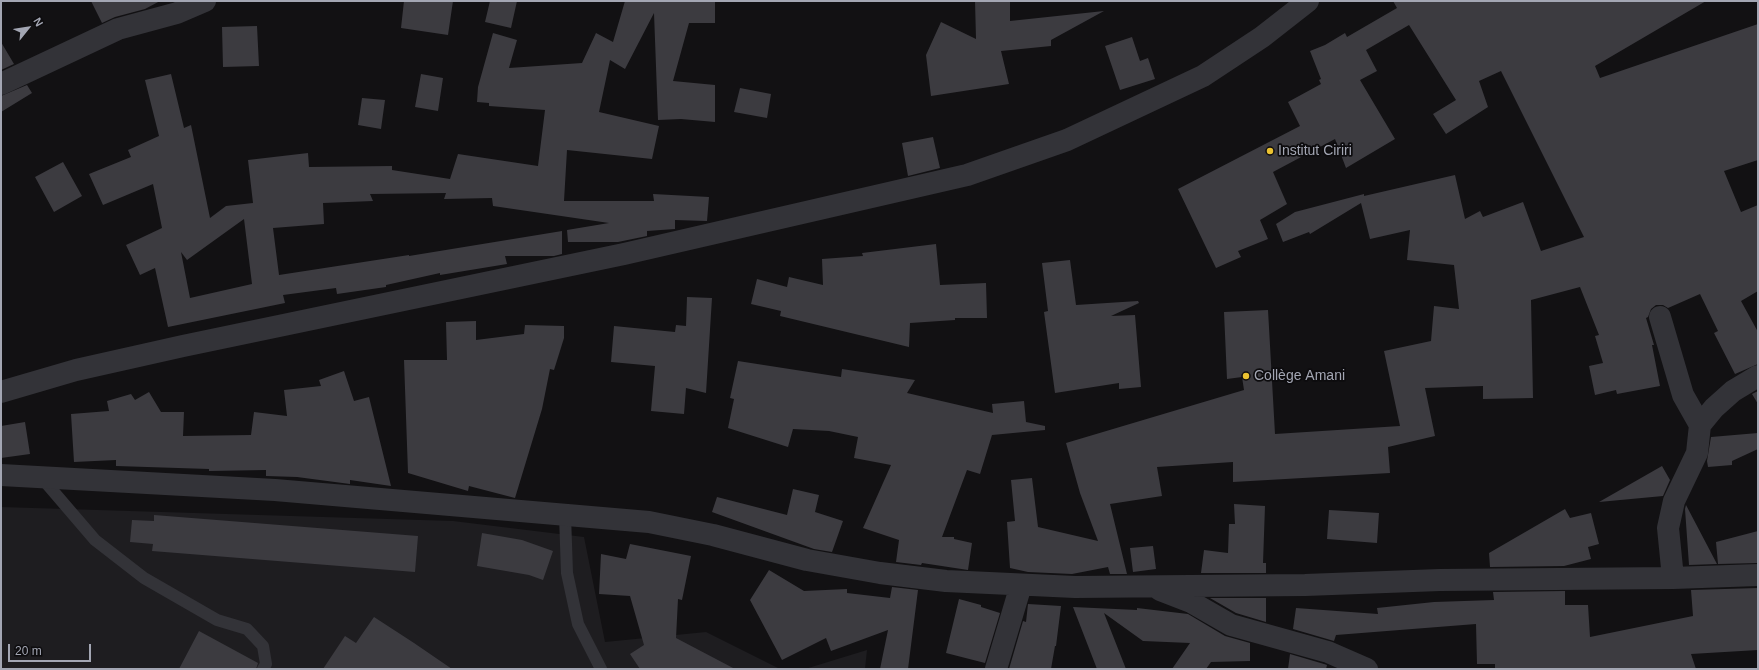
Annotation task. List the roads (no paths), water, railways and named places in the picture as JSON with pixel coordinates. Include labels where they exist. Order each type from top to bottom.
[{"type":"street","points":[[1,84],[118,29],[177,13],[205,1]]},
{"type":"street","points":[[1,392],[76,370],[624,254],[967,175],[1067,140],[1203,76],[1262,37],[1308,1]]},
{"type":"street","points":[[1660,318],[1683,395],[1700,424]]},
{"type":"street","points":[[1673,578],[1668,528],[1674,501],[1697,453],[1700,424],[1714,408],[1733,391],[1758,376]]},
{"type":"street","points":[[1,475],[275,490],[649,522],[713,535],[807,560],[880,573],[946,581],[1075,587],[1304,585],[1440,580],[1673,578],[1758,575]]},
{"type":"street","points":[[996,669],[1021,585]]},
{"type":"street","points":[[1150,586],[1191,602],[1231,625],[1328,652],[1367,669]]},
{"type":"lane","points":[[41,477],[95,540],[144,578],[217,620],[247,629],[263,646],[266,664],[264,669]]},
{"type":"lane","points":[[565,515],[567,573],[578,624],[601,669]]},
{"type":"place","name":"Institut Ciriri","points":[[1270,151]]},
{"type":"place","name":"Collège Amani","points":[[1246,376]]}]
